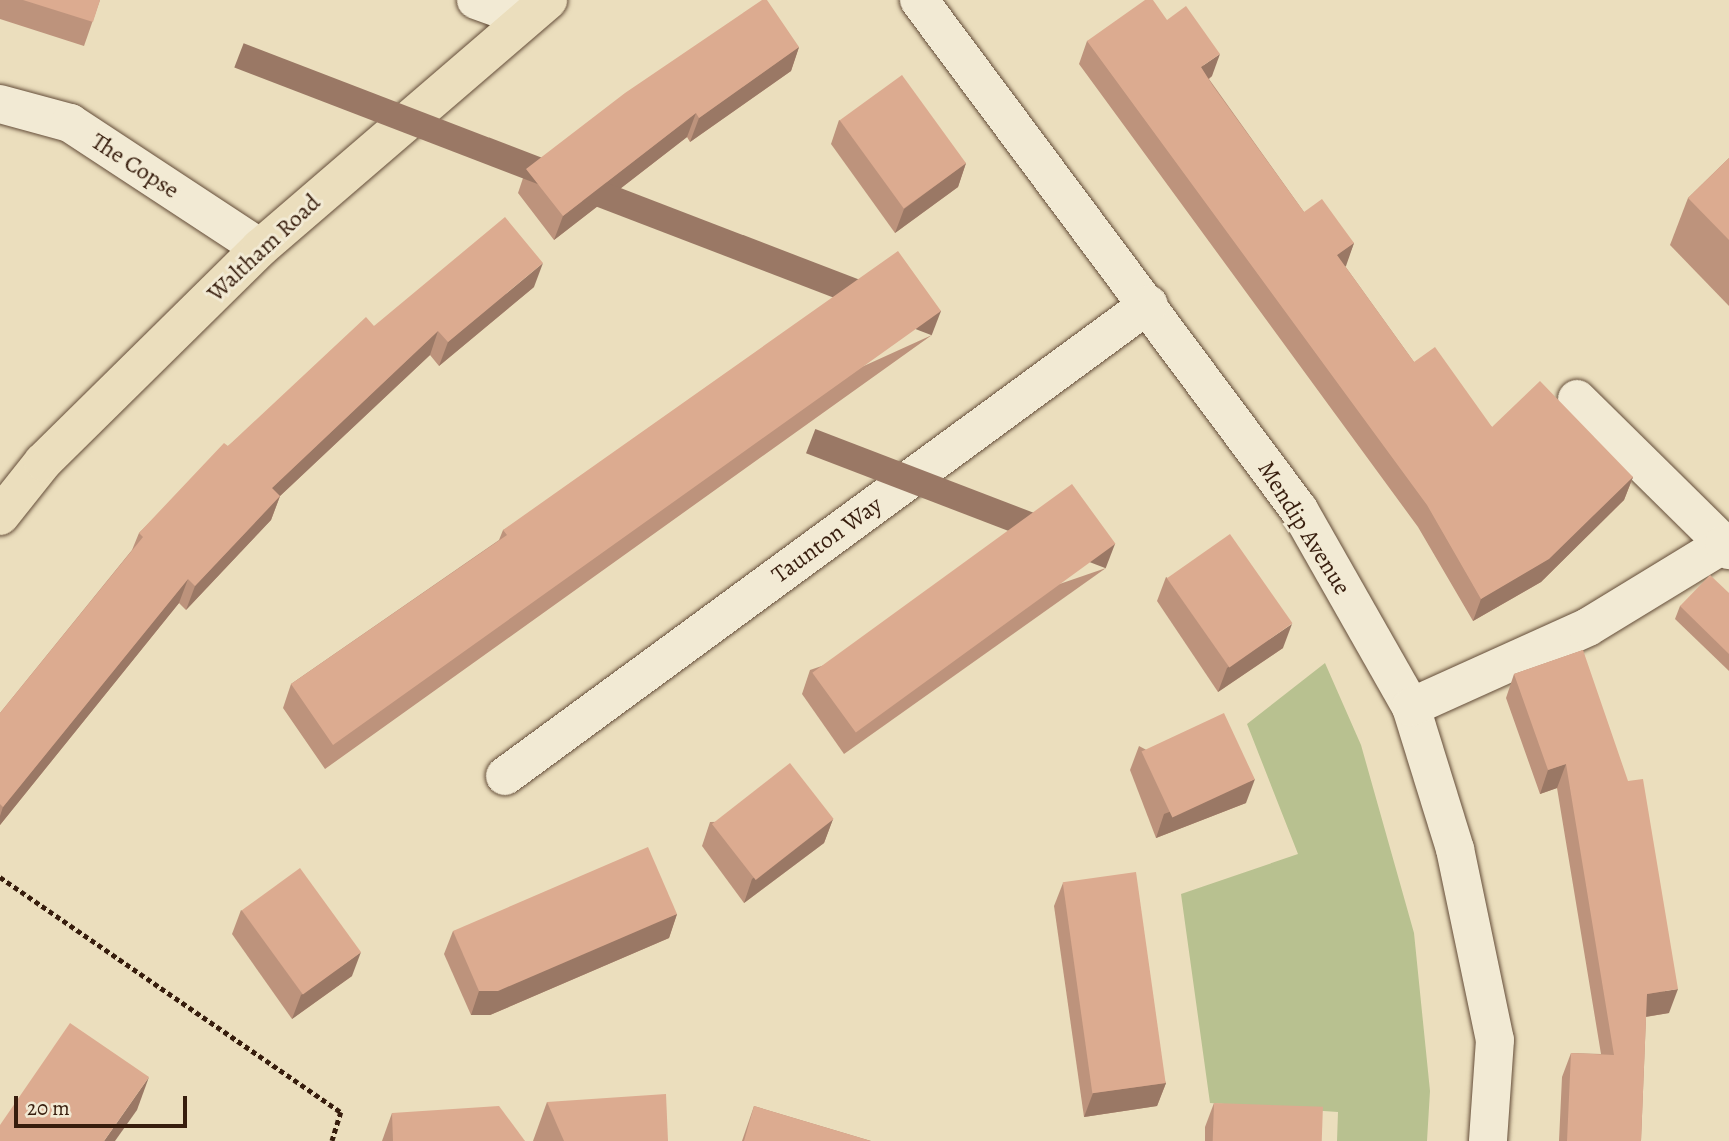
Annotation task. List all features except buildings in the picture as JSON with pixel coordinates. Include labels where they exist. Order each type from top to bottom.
[{"type":"main road","name":"Waltham Road","points":[[0,516],[43,462],[260,248],[536,8]]},
{"type":"street","points":[[476,0],[536,8]]},
{"type":"street","name":"Mendip Avenue","points":[[919,0],[1149,304],[1299,510],[1411,707],[1455,849],[1495,1040],[1488,1141]]},
{"type":"street","name":"The Copse","points":[[0,104],[70,123],[260,248]]},
{"type":"street","name":"Taunton Way","points":[[505,776],[1149,304]]},
{"type":"street","points":[[1411,707],[1587,627],[1726,547],[1577,399]]},
{"type":"path","points":[[0,877],[341,1112],[332,1141]]},
{"type":"green space","points":[[1325,663],[1361,745],[1414,933],[1430,1091],[1427,1141],[1337,1141],[1338,1112],[1210,1103],[1181,894],[1298,854],[1247,724]]}]
